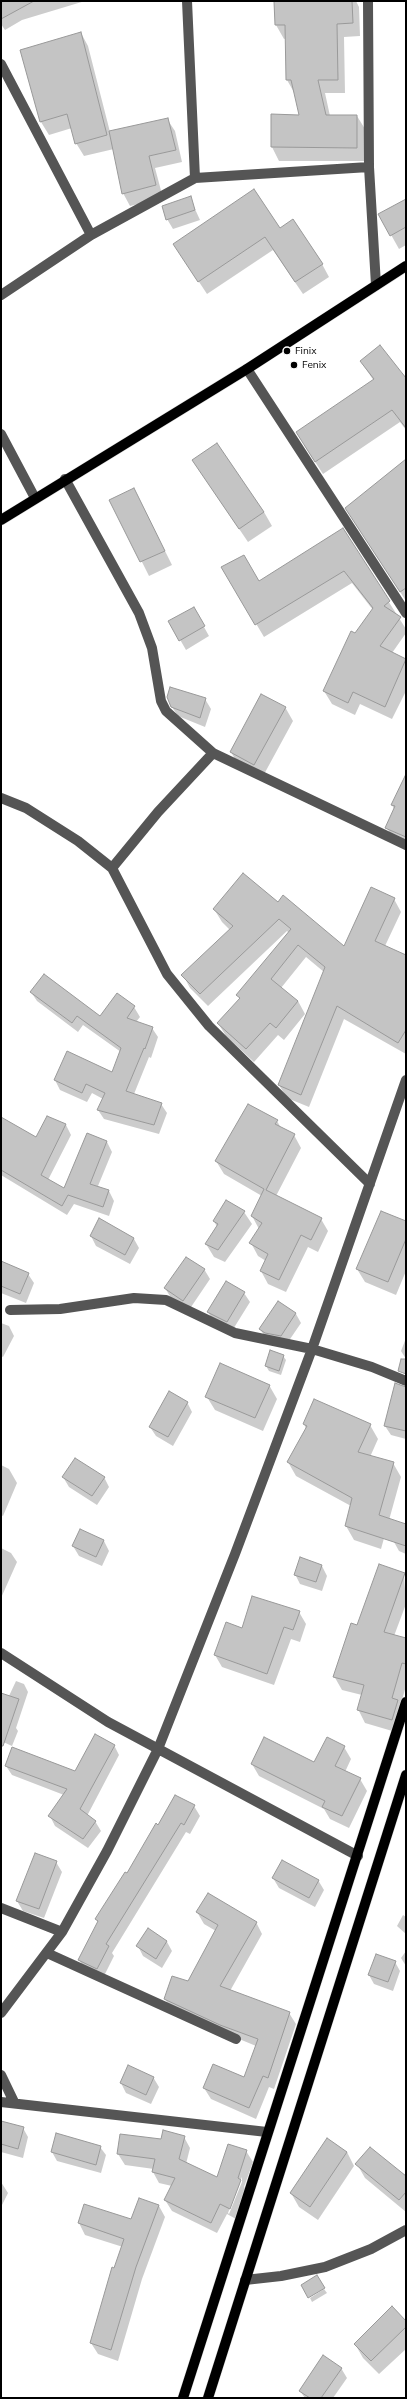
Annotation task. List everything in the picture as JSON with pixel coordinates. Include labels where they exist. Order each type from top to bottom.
[{"type":"main road","points":[[1,520],[65,479],[247,369],[406,266]]},
{"type":"main road","points":[[183,2398],[267,2132],[358,1856],[406,1702]]},
{"type":"main road","points":[[208,2398],[406,1775]]},
{"type":"street","points":[[187,1],[195,178]]},
{"type":"street","points":[[368,1],[369,167],[376,285]]},
{"type":"street","points":[[1,64],[91,234]]},
{"type":"street","points":[[1,295],[91,234],[195,178],[369,167]]},
{"type":"street","points":[[247,369],[406,613]]},
{"type":"street","points":[[1,434],[35,498]]},
{"type":"street","points":[[65,479],[139,613],[152,648],[163,706],[213,753],[406,845]]},
{"type":"street","points":[[112,868],[158,812],[213,753]]},
{"type":"street","points":[[1,798],[26,808],[78,842],[112,868],[167,974],[209,1026],[370,1184]]},
{"type":"street","points":[[1,2013],[62,1932],[107,1851],[158,1749],[235,1554],[312,1349],[406,1080]]},
{"type":"street","points":[[10,1310],[60,1309],[134,1298],[166,1300],[235,1332],[312,1349],[372,1367],[406,1381]]},
{"type":"street","points":[[1,1653],[58,1692],[158,1749],[358,1856]]},
{"type":"street","points":[[1,1908],[62,1932]]},
{"type":"street","points":[[47,1953],[236,2039]]},
{"type":"street","points":[[1,2075],[14,2102]]},
{"type":"street","points":[[1,2102],[14,2102],[267,2132]]},
{"type":"street","points":[[245,2280],[281,2276],[325,2267],[370,2249],[406,2230]]},
{"type":"building","points":[[1,1],[34,1],[1,19]]},
{"type":"building","points":[[274,1],[352,1],[353,23],[337,24],[338,80],[318,80],[326,115],[357,115],[357,148],[271,147],[271,114],[299,115],[291,80],[286,80],[285,25],[275,25]]},
{"type":"building","points":[[81,32],[107,135],[75,144],[67,114],[40,122],[20,50]]},
{"type":"building","points":[[168,118],[176,150],[149,156],[156,185],[122,194],[109,131]]},
{"type":"building","points":[[254,189],[280,228],[293,219],[323,264],[295,282],[265,237],[198,282],[173,244]]},
{"type":"building","points":[[191,196],[195,210],[166,220],[162,206]]},
{"type":"building","points":[[406,199],[406,227],[390,236],[378,214]]},
{"type":"building","points":[[380,345],[406,378],[406,428],[392,410],[315,462],[296,432],[374,379],[360,361]]},
{"type":"building","points":[[217,443],[264,512],[239,529],[192,460]]},
{"type":"building","points":[[406,459],[406,588],[400,592],[345,508]]},
{"type":"building","points":[[134,488],[165,551],[140,562],[109,500]]},
{"type":"building","points":[[343,528],[390,601],[384,606],[401,617],[380,646],[406,659],[385,707],[353,692],[348,703],[323,691],[351,631],[355,633],[373,608],[344,571],[255,625],[221,567],[244,555],[259,581]]},
{"type":"building","points":[[194,607],[205,626],[179,641],[168,621]]},
{"type":"building","points":[[170,687],[206,698],[200,718],[171,707],[167,697]]},
{"type":"building","points":[[261,694],[286,707],[254,765],[230,752]]},
{"type":"building","points":[[406,774],[406,837],[385,828],[395,806],[391,805]]},
{"type":"building","points":[[243,873],[278,902],[283,895],[344,946],[371,887],[395,898],[375,941],[406,955],[406,1030],[398,1043],[337,1006],[301,1095],[278,1085],[325,967],[298,945],[271,979],[298,1001],[276,1028],[270,1023],[246,1049],[217,1023],[240,998],[236,995],[291,929],[279,919],[200,994],[181,975],[233,926],[213,909]]},
{"type":"building","points":[[44,974],[100,1016],[117,993],[135,1006],[127,1018],[153,1027],[126,1091],[162,1103],[154,1125],[97,1110],[105,1093],[86,1084],[82,1093],[54,1080],[67,1051],[112,1072],[121,1048],[77,1016],[72,1023],[30,992]]},
{"type":"building","points":[[248,1104],[278,1120],[275,1124],[295,1134],[266,1190],[322,1218],[311,1240],[301,1235],[279,1280],[260,1271],[268,1254],[249,1243],[262,1223],[251,1216],[264,1189],[215,1161]]},
{"type":"building","points":[[47,1116],[66,1124],[41,1175],[64,1188],[87,1133],[107,1141],[90,1184],[109,1190],[103,1207],[68,1195],[62,1206],[1,1170],[1,1117],[36,1137]]},
{"type":"building","points":[[226,1200],[245,1211],[218,1250],[205,1244],[218,1224],[213,1221]]},
{"type":"building","points":[[381,1211],[406,1221],[406,1239],[388,1282],[356,1269]]},
{"type":"building","points":[[99,1218],[134,1238],[125,1255],[90,1236]]},
{"type":"building","points":[[186,1257],[205,1269],[183,1301],[164,1288]]},
{"type":"building","points":[[1,1261],[29,1273],[20,1294],[1,1286]]},
{"type":"building","points":[[226,1281],[245,1292],[227,1322],[207,1312]]},
{"type":"building","points":[[278,1301],[296,1313],[281,1336],[265,1333],[259,1329]]},
{"type":"building","points":[[270,1350],[284,1355],[279,1371],[265,1366]]},
{"type":"building","points":[[401,1359],[406,1359],[406,1374],[398,1371]]},
{"type":"building","points":[[220,1363],[270,1385],[255,1418],[205,1397]]},
{"type":"building","points":[[395,1383],[406,1387],[406,1431],[384,1426]]},
{"type":"building","points":[[169,1391],[188,1402],[168,1437],[149,1427]]},
{"type":"building","points":[[314,1399],[371,1424],[358,1452],[394,1462],[379,1515],[406,1524],[406,1546],[345,1526],[352,1498],[287,1462],[307,1426],[303,1424]]},
{"type":"building","points":[[75,1458],[105,1477],[92,1496],[62,1477]]},
{"type":"building","points":[[80,1529],[104,1540],[96,1557],[72,1546]]},
{"type":"building","points":[[300,1557],[322,1565],[316,1582],[294,1575]]},
{"type":"building","points":[[379,1564],[405,1573],[384,1632],[406,1638],[406,1664],[402,1663],[392,1698],[398,1700],[392,1720],[357,1710],[364,1685],[333,1677],[351,1623],[357,1625]]},
{"type":"building","points":[[252,1596],[300,1611],[293,1630],[284,1627],[267,1674],[214,1655],[226,1622],[242,1628]]},
{"type":"building","points":[[1,1693],[19,1699],[3,1746],[1,1746]]},
{"type":"building","points":[[95,1734],[115,1745],[80,1809],[96,1821],[83,1839],[48,1816],[67,1789],[5,1766],[12,1747],[75,1771]]},
{"type":"building","points":[[264,1737],[314,1762],[327,1737],[345,1746],[335,1766],[361,1778],[342,1816],[322,1807],[325,1801],[251,1764]]},
{"type":"building","points":[[175,1795],[195,1805],[184,1825],[181,1823],[106,1944],[109,1946],[97,1969],[78,1960],[98,1921],[95,1919],[125,1872],[127,1873],[156,1823],[158,1825]]},
{"type":"building","points":[[35,1853],[57,1861],[39,1909],[16,1901]]},
{"type":"building","points":[[282,1860],[319,1880],[309,1898],[272,1878]]},
{"type":"building","points":[[208,1893],[257,1922],[220,1986],[290,2012],[268,2078],[263,2076],[249,2108],[203,2088],[213,2064],[244,2077],[258,2039],[220,2025],[164,1999],[172,1976],[188,1981],[218,1925],[196,1912]]},
{"type":"building","points":[[148,1928],[167,1941],[156,1959],[136,1946]]},
{"type":"building","points":[[376,1954],[396,1961],[388,1982],[368,1975]]},
{"type":"building","points":[[128,2065],[154,2077],[146,2095],[120,2083]]},
{"type":"building","points":[[1,2121],[24,2127],[18,2149],[1,2144]]},
{"type":"building","points":[[163,2130],[185,2136],[179,2159],[217,2177],[228,2144],[247,2150],[238,2178],[241,2180],[230,2209],[220,2204],[211,2223],[164,2200],[175,2178],[152,2172],[155,2159],[117,2154],[120,2134],[161,2139]]},
{"type":"building","points":[[56,2133],[101,2146],[96,2165],[51,2152]]},
{"type":"building","points":[[327,2138],[347,2152],[310,2207],[290,2193]]},
{"type":"building","points":[[370,2147],[406,2176],[406,2192],[399,2200],[355,2164]]},
{"type":"building","points":[[139,2198],[159,2205],[136,2267],[111,2350],[90,2343],[112,2267],[114,2268],[124,2239],[78,2223],[84,2204],[131,2219]]},
{"type":"building","points":[[317,2275],[325,2288],[308,2298],[301,2285]]},
{"type":"building","points":[[392,2306],[406,2321],[406,2327],[371,2361],[354,2344]]},
{"type":"building","points":[[323,2355],[342,2368],[321,2398],[310,2398],[299,2391]]},
{"type":"place","name":"Finix","points":[[287,351]]},
{"type":"place","name":"Fenix","points":[[294,365]]}]
